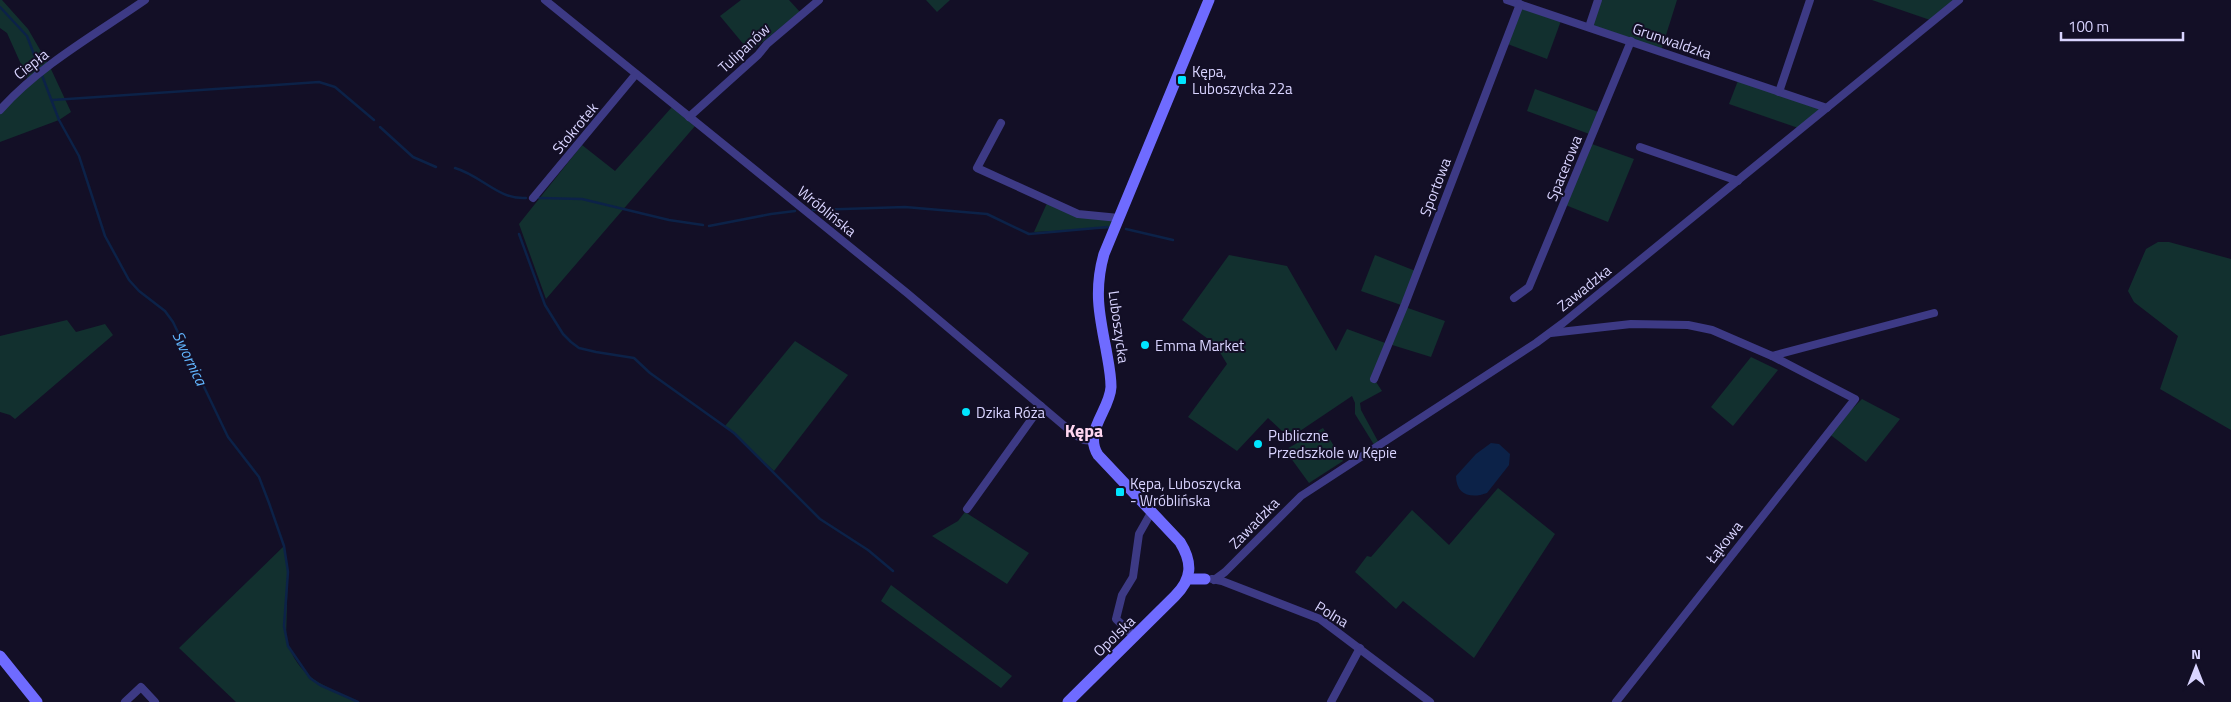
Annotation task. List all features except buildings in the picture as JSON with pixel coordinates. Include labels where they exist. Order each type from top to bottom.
[{"type":"street","name":"Ciepła","points":[[0,110],[29,82],[145,0]]},
{"type":"street","name":"Wróblińska","points":[[545,0],[907,293],[1074,434],[1084,440],[1093,441]]},
{"type":"street","name":"Tulipanów","points":[[689,117],[758,55],[767,44],[818,0]]},
{"type":"street","name":"Luboszycka","points":[[1093,441],[1095,430],[1110,394],[1111,386],[1097,288],[1104,254],[1209,0]]},
{"type":"street","name":"Grunwaldzka","points":[[1507,0],[1827,108]]},
{"type":"street","points":[[1588,27],[1598,0]]},
{"type":"street","points":[[1779,92],[1810,0]]},
{"type":"street","name":"Zawadzka","points":[[1209,579],[1225,572],[1301,496],[1550,333],[1960,0]]},
{"type":"street","name":"Sportowa","points":[[1374,379],[1405,304],[1520,4]]},
{"type":"street","name":"Spacerowa","points":[[1514,298],[1529,287],[1630,41]]},
{"type":"street","name":"Stokrotek","points":[[533,198],[636,74]]},
{"type":"street","points":[[1001,123],[977,168],[1078,214],[1119,218]]},
{"type":"street","points":[[1640,147],[1738,181]]},
{"type":"street","points":[[1550,333],[1631,324],[1688,325],[1712,330],[1772,356],[1934,314]]},
{"type":"street","name":"Łąkowa","points":[[1616,702],[1855,400],[1772,356]]},
{"type":"street","points":[[968,509],[1041,406]]},
{"type":"street","points":[[1093,441],[1098,455],[1174,534],[1184,549],[1191,568],[1188,579],[1209,579]]},
{"type":"street","points":[[1135,637],[1116,619],[1117,608],[1122,595],[1133,577],[1139,534],[1152,510]]},
{"type":"street","name":"Opolska","points":[[1068,702],[1180,591],[1188,579]]},
{"type":"street","name":"Polna","points":[[1209,579],[1222,581],[1320,619],[1430,702]]},
{"type":"street","points":[[1331,702],[1360,648]]},
{"type":"street","points":[[0,656],[37,702]]},
{"type":"street","points":[[126,702],[141,687],[155,702]]},
{"type":"green space","points":[[0,0],[28,29],[50,67],[71,112],[59,120],[0,142],[0,110],[29,82],[7,33],[0,28]]},
{"type":"green space","points":[[741,0],[789,0],[800,12],[750,52],[720,16]]},
{"type":"green space","points":[[926,0],[950,0],[937,12]]},
{"type":"green space","points":[[1598,0],[1677,0],[1661,51],[1589,27]]},
{"type":"green space","points":[[1872,0],[1959,0],[1933,21]]},
{"type":"green space","points":[[1520,4],[1562,18],[1547,59],[1505,43]]},
{"type":"green space","points":[[1739,78],[1827,108],[1801,129],[1729,104]]},
{"type":"green space","points":[[1535,89],[1601,113],[1592,135],[1527,111]]},
{"type":"green space","points":[[672,107],[695,126],[546,299],[519,224],[582,145],[615,171]]},
{"type":"green space","points":[[1589,143],[1634,159],[1608,222],[1563,204]]},
{"type":"green space","points":[[1048,201],[1078,214],[1119,218],[1115,228],[1034,232]]},
{"type":"green space","points":[[2158,242],[2169,242],[2231,259],[2231,430],[2160,389],[2178,336],[2134,302],[2128,291],[2146,249]]},
{"type":"green space","points":[[1229,255],[1287,266],[1336,351],[1347,329],[1388,344],[1404,306],[1361,291],[1375,255],[1418,272],[1405,307],[1445,321],[1431,357],[1389,344],[1374,379],[1382,391],[1360,403],[1361,410],[1380,445],[1376,448],[1355,414],[1355,403],[1352,396],[1297,433],[1282,431],[1268,418],[1237,451],[1188,417],[1227,364],[1215,344],[1182,320]]},
{"type":"green space","points":[[67,320],[76,332],[105,324],[113,335],[15,419],[10,415],[0,412],[0,336]]},
{"type":"green space","points":[[795,341],[848,375],[774,471],[725,426]]},
{"type":"green space","points":[[1751,357],[1778,370],[1733,426],[1711,407]]},
{"type":"green space","points":[[1862,399],[1900,419],[1866,462],[1828,433]]},
{"type":"green space","points":[[1323,428],[1343,461],[1309,483],[1285,450]]},
{"type":"green space","points":[[1498,488],[1555,534],[1474,658],[1403,601],[1396,609],[1355,572],[1367,556],[1371,557],[1412,510],[1449,545]]},
{"type":"green space","points":[[965,512],[1029,553],[1007,584],[932,536],[958,521]]},
{"type":"green space","points":[[284,546],[288,572],[286,638],[291,652],[305,672],[314,679],[358,702],[236,702],[179,648]]},
{"type":"green space","points":[[891,585],[1012,676],[1001,688],[881,601]]},
{"type":"water","points":[[1491,443],[1499,444],[1510,454],[1509,465],[1487,493],[1475,496],[1465,494],[1459,488],[1456,476],[1476,454]]},
{"type":"waterway","name":"Swornica","points":[[0,7],[27,36],[59,120],[79,156],[105,236],[129,280],[139,291],[165,311],[173,322],[228,437],[259,477],[284,546],[288,572],[284,626],[288,646],[310,678],[320,685],[358,702]]},
{"type":"waterway","points":[[53,100],[319,82],[335,87],[374,120]]},
{"type":"waterway","points":[[380,127],[413,157],[436,167]]},
{"type":"waterway","points":[[455,168],[474,176],[507,195],[516,198],[526,198]]},
{"type":"waterway","points":[[539,198],[582,199],[669,220],[703,225]]},
{"type":"waterway","points":[[813,210],[905,207],[987,214],[1029,234],[1108,227]]},
{"type":"waterway","points":[[709,226],[795,211]]},
{"type":"waterway","points":[[1126,229],[1173,240]]},
{"type":"waterway","points":[[519,234],[545,305],[563,334],[571,342],[579,348],[634,358],[650,373],[734,433],[820,519],[868,550],[893,571]]},
{"type":"place","name":"Kępa, Luboszycka 22a","points":[[1182,80]]},
{"type":"place","name":"Emma Market","points":[[1145,345]]},
{"type":"place","name":"Dzika Róża","points":[[966,412]]},
{"type":"place","name":"Publiczne Przedszkole w Kępie","points":[[1258,444]]},
{"type":"place","name":"Kępa, Luboszycka - Wróblińska","points":[[1120,492]]},
{"type":"district","name":"Kępa","points":[[1084,430]]}]
